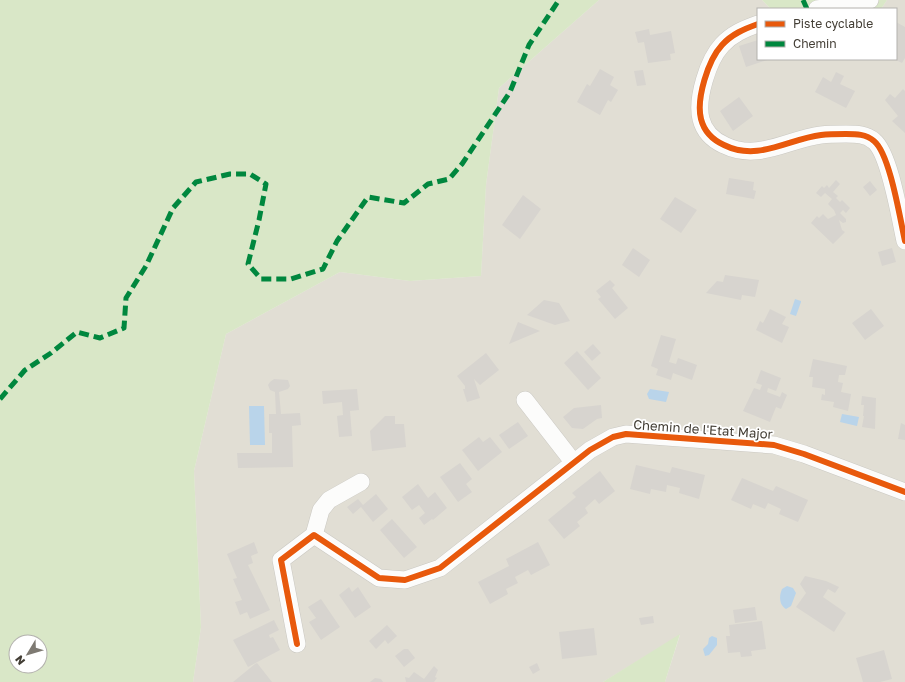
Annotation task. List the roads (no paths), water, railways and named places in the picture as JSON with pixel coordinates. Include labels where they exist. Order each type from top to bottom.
[{"type":"street","points":[[823,8],[870,0]]},
{"type":"street","points":[[757,24],[741,30],[728,39],[716,52],[710,63],[706,74],[700,106],[700,118],[709,134],[725,146],[736,150],[748,151],[768,150],[821,135],[857,134],[874,140],[885,155],[905,241]]},
{"type":"street","points":[[524,400],[574,463]]},
{"type":"street","name":"Chemin de l'Etat Major","points":[[314,535],[379,578],[405,580],[440,568],[602,442],[613,437],[626,434],[774,445],[905,492]]},
{"type":"street","points":[[297,644],[281,560],[314,535],[321,510],[329,500],[361,482]]},
{"type":"water","points":[[795,299],[801,301],[796,316],[790,314]]},
{"type":"water","points":[[650,389],[669,392],[666,402],[649,399],[647,394]]},
{"type":"water","points":[[249,406],[264,406],[265,445],[250,445]]},
{"type":"water","points":[[842,414],[859,417],[857,426],[840,422]]},
{"type":"water","points":[[787,586],[793,588],[796,593],[791,606],[786,609],[781,603],[780,595],[782,589]]},
{"type":"water","points":[[712,636],[717,638],[717,645],[709,655],[705,656],[703,649],[708,644],[709,638]]}]
